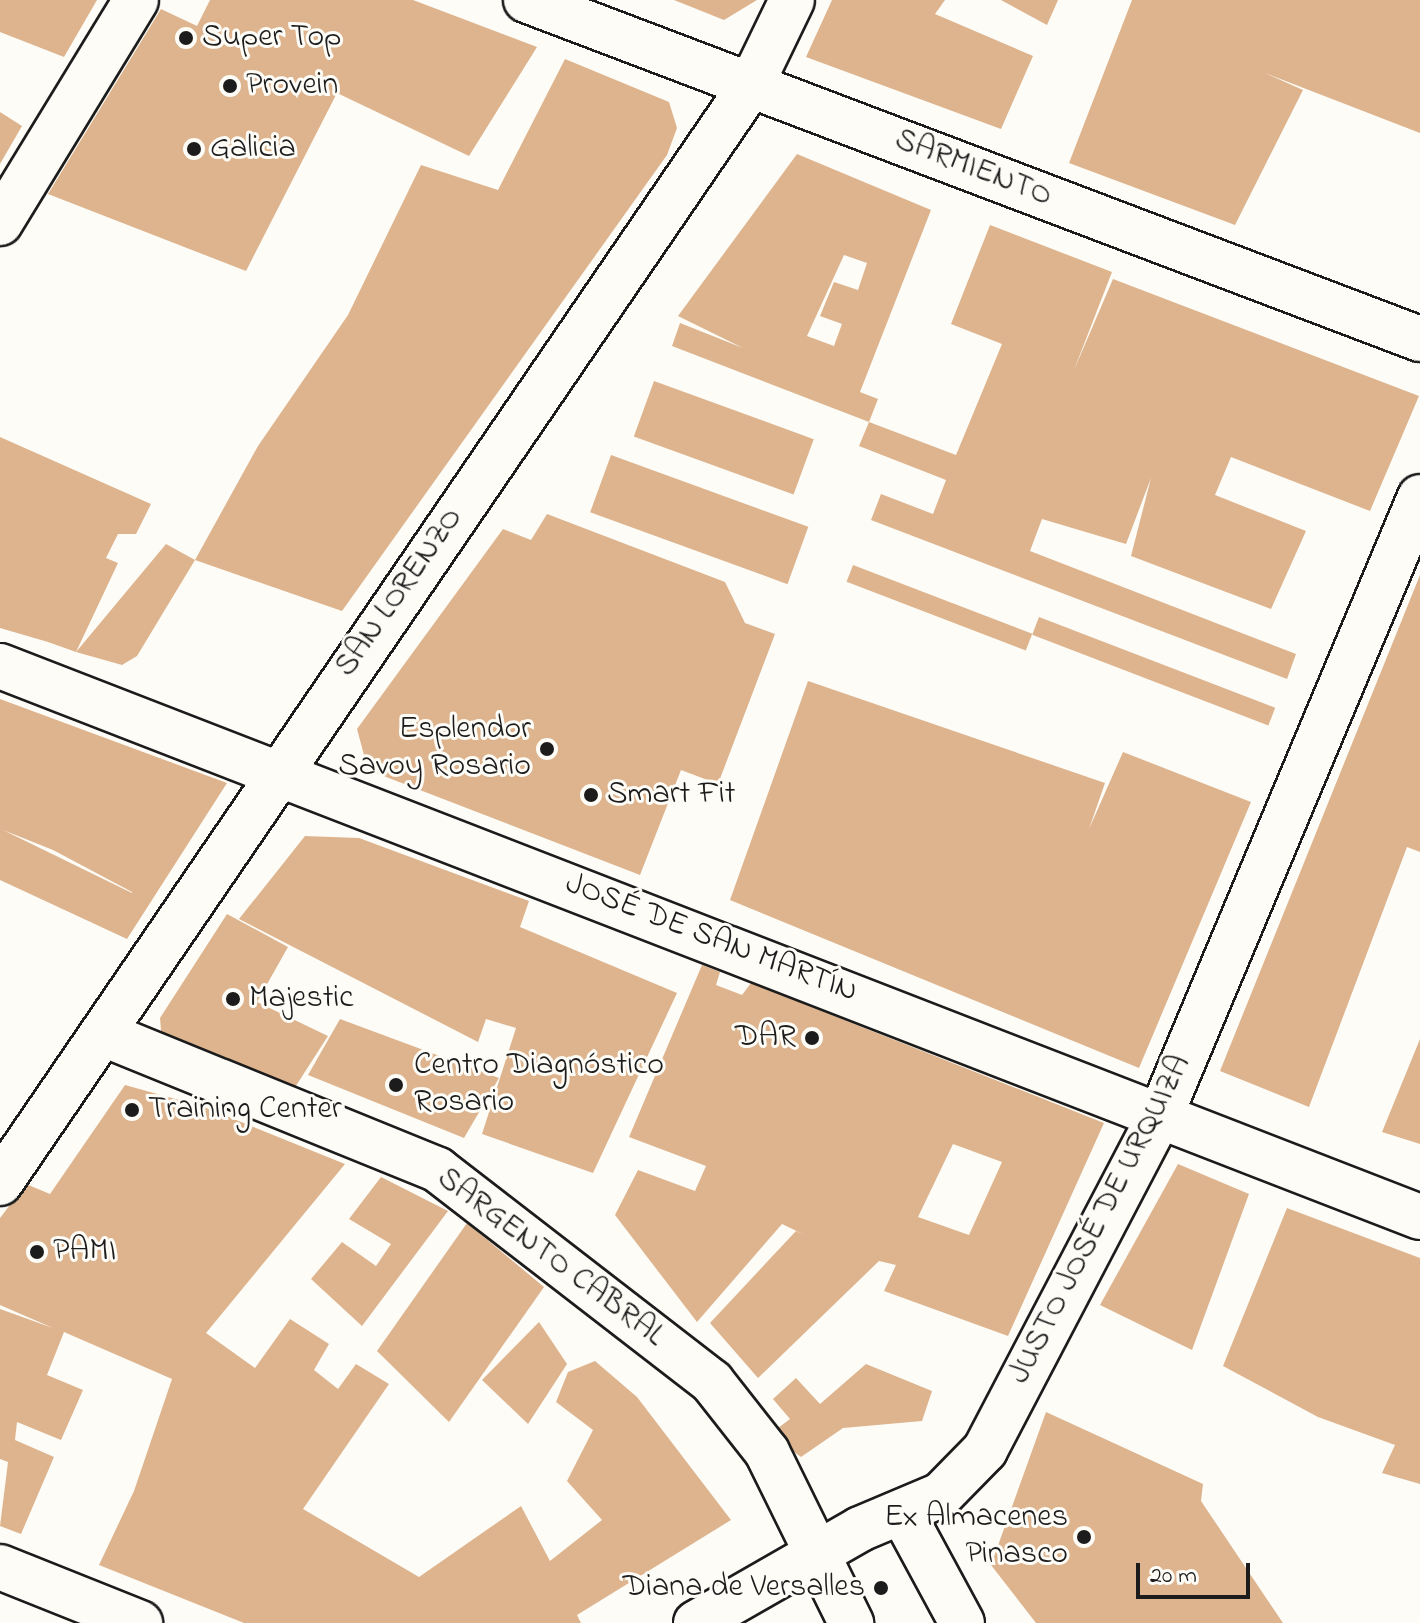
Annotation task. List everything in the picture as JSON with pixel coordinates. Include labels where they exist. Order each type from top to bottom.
[{"type":"street","points":[[0,223],[136,0]]},
{"type":"street","name":"SARMIENTO","points":[[526,0],[1420,339]]},
{"type":"street","name":"SAN LORENZO","points":[[0,1183],[106,1035],[277,771],[751,85],[792,0]]},
{"type":"street","name":"JUSTO JOSÉ DE URQUIZA","points":[[696,1623],[860,1529],[941,1495],[985,1450],[1161,1114],[1420,497]]},
{"type":"street","name":"JOSÉ DE SAN MARTÍN","points":[[0,666],[1420,1217]]},
{"type":"street","name":"SARGENTO CABRAL","points":[[106,1035],[438,1170],[712,1382],[767,1452],[819,1551],[850,1621]]},
{"type":"street","points":[[796,1508],[860,1529]]},
{"type":"street","points":[[902,1512],[962,1623]]},
{"type":"street","points":[[0,1567],[140,1623]]},
{"type":"street","name":"SARGENTO CABRAL","points":[[758,1586],[850,1621]]},
{"type":"building","points":[[0,0],[97,0],[64,57],[0,32]]},
{"type":"building","points":[[210,0],[413,0],[537,47],[469,156],[337,93],[246,271],[48,194],[161,9],[197,26]]},
{"type":"building","points":[[674,0],[757,0],[724,20]]},
{"type":"building","points":[[832,0],[945,0],[935,14],[1033,56],[1001,129],[806,57]]},
{"type":"building","points":[[1001,0],[1058,0],[1047,25]]},
{"type":"building","points":[[1132,0],[1420,0],[1420,133],[1265,73],[1303,90],[1235,225],[1069,163]]},
{"type":"building","points":[[565,59],[669,102],[677,128],[667,155],[342,611],[195,560],[258,446],[348,315],[421,165],[498,190]]},
{"type":"building","points":[[0,112],[22,126],[0,164]]},
{"type":"building","points":[[797,154],[931,210],[860,392],[878,399],[869,422],[672,346],[680,323],[743,348],[678,316]],"holes":[[[844,255],[867,263],[858,290],[834,282],[820,316],[842,324],[834,346],[807,336]]]},
{"type":"building","points":[[990,225],[1112,272],[1074,370],[1113,279],[1419,396],[1370,511],[1231,457],[1215,495],[1306,531],[1271,609],[1131,556],[1151,478],[1126,544],[1042,519],[1030,551],[1296,654],[1287,679],[871,520],[881,494],[933,514],[946,480],[859,446],[869,422],[956,455],[1002,344],[951,324]]},
{"type":"building","points":[[654,381],[814,439],[794,495],[634,436]]},
{"type":"building","points":[[0,437],[151,504],[136,534],[118,534],[106,558],[118,563],[76,652],[0,628]]},
{"type":"building","points":[[611,455],[808,527],[787,584],[590,512]]},
{"type":"building","name":"Esplendor Savoy Rosario","points":[[547,514],[725,582],[745,623],[775,634],[718,784],[681,770],[640,875],[368,770],[357,729],[503,529],[531,540]]},
{"type":"building","points":[[166,544],[195,560],[137,656],[122,665],[76,652]]},
{"type":"building","points":[[853,565],[1032,634],[1026,651],[847,582]]},
{"type":"building","points":[[1420,575],[1420,852],[1407,847],[1309,1107],[1220,1071]]},
{"type":"building","points":[[1039,617],[1275,708],[1268,725],[1032,635]]},
{"type":"building","points":[[808,681],[1105,783],[1089,829],[1123,752],[1251,802],[1139,1068],[730,900]]},
{"type":"building","points":[[0,699],[227,783],[127,939],[0,880]],"holes":[[[3,830],[53,850],[132,892],[132,893]]]},
{"type":"building","points":[[305,836],[359,838],[529,901],[520,927],[677,993],[593,1173],[482,1134],[516,1028],[486,1019],[478,1042],[239,919]]},
{"type":"building","points":[[227,914],[288,947],[257,1002],[328,1036],[292,1092],[162,1043],[160,1018]]},
{"type":"building","points":[[702,965],[720,972],[716,985],[742,995],[751,983],[1104,1123],[1008,1336],[884,1291],[896,1265],[879,1261],[758,1378],[710,1323],[796,1231],[807,1236],[782,1224],[697,1322],[615,1215],[638,1170],[695,1191],[706,1166],[629,1137]],"holes":[[[953,1144],[1002,1162],[969,1235],[918,1217]]]},
{"type":"building","points":[[340,1019],[499,1078],[464,1138],[308,1075]]},
{"type":"building","points":[[1420,1039],[1420,1144],[1382,1132]]},
{"type":"building","points":[[125,1085],[204,1107],[345,1164],[206,1333],[255,1368],[290,1319],[329,1344],[314,1370],[338,1389],[356,1364],[389,1384],[303,1509],[419,1577],[521,1506],[550,1561],[602,1520],[567,1481],[593,1430],[556,1402],[568,1372],[595,1361],[637,1397],[731,1520],[577,1615],[581,1623],[244,1623],[99,1565],[134,1491],[172,1379],[64,1332],[47,1375],[83,1390],[61,1440],[17,1422],[15,1440],[54,1457],[21,1534],[0,1526],[8,1462],[0,1459],[0,1309],[53,1328],[0,1305],[0,1218],[26,1184],[50,1194]]},
{"type":"building","points":[[1178,1164],[1249,1194],[1192,1350],[1100,1305]]},
{"type":"building","points":[[381,1177],[448,1211],[362,1326],[311,1279],[342,1242],[376,1266],[391,1244],[349,1219]]},
{"type":"building","points":[[1287,1208],[1420,1258],[1420,1484],[1382,1473],[1395,1445],[1318,1417],[1223,1366]]},
{"type":"building","points":[[467,1223],[544,1287],[449,1422],[377,1351]]},
{"type":"building","points":[[539,1322],[567,1364],[528,1424],[482,1380]]},
{"type":"building","points":[[866,1364],[932,1391],[922,1421],[843,1428],[801,1457],[770,1434],[790,1419],[773,1399],[796,1378],[820,1404]]},
{"type":"building","name":"Ex Almacenes Pinasco","points":[[1046,1412],[1203,1484],[1201,1501],[1283,1623],[1036,1623],[991,1565]]},
{"type":"place","name":"Super Top","points":[[186,38]]},
{"type":"place","name":"Provein","points":[[230,86]]},
{"type":"place","name":"Galicia","points":[[194,149]]},
{"type":"place","name":"Esplendor Savoy Rosario","points":[[547,749]]},
{"type":"place","name":"Smart Fit","points":[[591,795]]},
{"type":"place","name":"Majestic","points":[[233,999]]},
{"type":"place","name":"DAR","points":[[812,1038]]},
{"type":"place","name":"Centro Diagnóstico Rosario","points":[[396,1085]]},
{"type":"place","name":"Training Center","points":[[132,1110]]},
{"type":"place","name":"PAMI","points":[[37,1252]]},
{"type":"place","name":"Ex Almacenes Pinasco","points":[[1084,1537]]},
{"type":"place","name":"Diana de Versalles","points":[[881,1588]]}]
